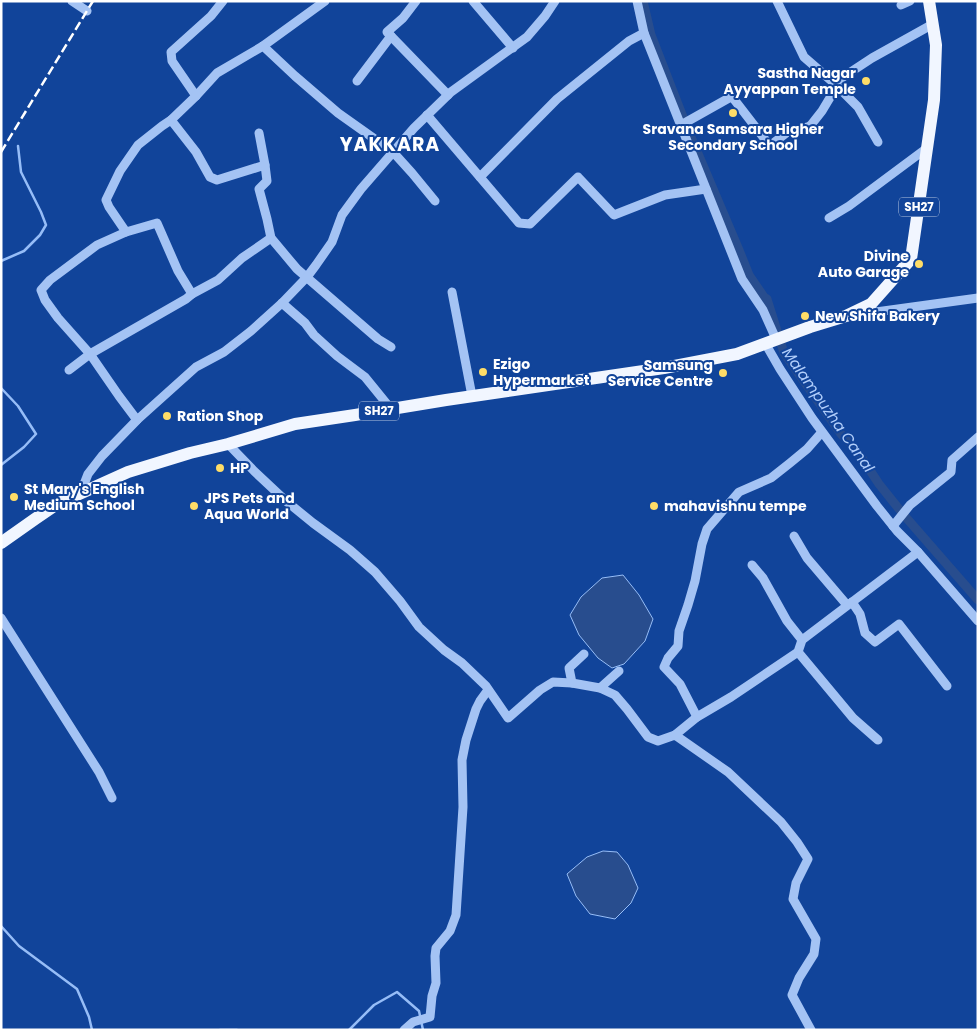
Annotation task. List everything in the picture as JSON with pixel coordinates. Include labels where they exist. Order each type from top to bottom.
[{"type":"main road","name":"SH27","points":[[1,543],[57,504],[128,472],[295,424],[664,368],[737,354],[846,316],[871,304],[911,259],[934,100],[936,45],[929,1]]},
{"type":"street","points":[[72,1],[87,11]]},
{"type":"street","points":[[196,96],[172,61],[171,52],[211,16],[222,1]]},
{"type":"street","points":[[126,232],[108,207],[106,200],[120,171],[138,146],[171,120],[217,73],[264,46],[325,1]]},
{"type":"street","points":[[416,1],[387,32],[448,95]]},
{"type":"street","points":[[473,1],[513,48]]},
{"type":"street","points":[[81,492],[88,474],[102,456],[137,420],[196,367],[224,352],[282,303],[307,277],[332,242],[342,215],[393,152],[448,95],[527,37],[545,16],[554,1]]},
{"type":"street","points":[[637,1],[644,33],[742,279],[763,310],[774,340],[780,369],[822,432],[877,506],[977,618]]},
{"type":"street","points":[[778,1],[804,56],[858,107],[878,142]]},
{"type":"street","points":[[681,125],[729,98],[733,98],[768,142],[772,144],[789,131],[811,125],[822,110],[835,84],[872,58],[933,24]]},
{"type":"street","points":[[480,177],[557,99],[629,41],[644,33]]},
{"type":"street","points":[[357,82],[392,36]]},
{"type":"street","points":[[264,46],[295,76],[338,112],[393,152],[435,201]]},
{"type":"street","points":[[427,115],[519,223],[530,224],[578,177],[614,215],[665,195],[706,188]]},
{"type":"street","points":[[171,120],[196,152],[210,177],[215,180],[264,164]]},
{"type":"street","points":[[259,133],[267,181],[259,189],[271,238],[297,269],[391,347]]},
{"type":"street","points":[[829,218],[849,206],[927,148]]},
{"type":"street","points":[[137,420],[90,354],[58,318],[45,300],[41,290],[50,280],[97,245],[126,232],[157,224],[178,271],[192,294]]},
{"type":"street","points":[[69,370],[90,354],[218,280],[242,258],[271,238]]},
{"type":"street","points":[[452,292],[472,396]]},
{"type":"street","points":[[846,316],[978,298]]},
{"type":"street","points":[[282,303],[337,356],[365,377],[391,409]]},
{"type":"street","points":[[696,718],[680,684],[664,667],[668,658],[678,646],[679,631],[695,580],[707,529],[739,492],[771,478],[807,449],[822,432]]},
{"type":"street","points":[[893,526],[910,505],[951,472],[952,460],[978,437]]},
{"type":"street","points":[[228,444],[286,501],[350,550],[375,572],[419,627],[444,650],[462,663],[488,690],[508,718],[540,690],[553,682],[572,683],[600,688],[615,695],[648,737],[658,741],[676,735],[696,718],[798,652],[802,640],[918,552]]},
{"type":"street","points":[[794,536],[807,558],[860,614],[865,634],[875,642],[899,624],[947,686]]},
{"type":"street","points":[[752,565],[763,578],[787,621],[802,640]]},
{"type":"street","points":[[1,618],[99,772],[112,798]]},
{"type":"street","points":[[798,652],[853,718],[878,740]]},
{"type":"street","points":[[572,683],[569,668],[584,654]]},
{"type":"street","points":[[600,688],[619,671]]},
{"type":"street","points":[[404,1030],[413,1022],[430,1017],[432,996],[436,983],[436,948],[450,931],[456,915],[463,807],[462,760],[476,709],[488,690]]},
{"type":"street","points":[[676,735],[728,772],[781,822],[808,859],[796,883],[793,899],[816,939],[814,954],[799,978],[792,994],[811,1030]]},
{"type":"water","points":[[623,575],[639,595],[653,619],[645,641],[624,664],[612,668],[598,658],[579,635],[570,615],[581,597],[602,578]]},
{"type":"water","points":[[603,851],[617,852],[628,865],[638,888],[631,903],[615,919],[590,914],[576,896],[567,874],[587,857]]},
{"type":"waterway","name":"Malampuzha Canal","points":[[643,1],[651,35],[688,130],[749,275],[767,299],[784,353],[841,434],[856,449],[879,484],[978,600]]},
{"type":"waterway","points":[[1,261],[24,251],[40,235],[46,225],[21,172],[18,146]]},
{"type":"waterway","points":[[1,388],[18,406],[36,434],[24,447],[1,465]]},
{"type":"waterway","points":[[1,926],[19,946],[77,989],[89,1017],[92,1030]]},
{"type":"waterway","points":[[349,1030],[374,1005],[397,992],[419,1011],[423,1030]]},
{"type":"waterway","points":[[220,1030],[237,1030]]},
{"type":"railway","points":[[1,152],[93,1]]},
{"type":"place","name":"Sastha Nagar Ayyappan Temple","points":[[866,81]]},
{"type":"place","name":"Sravana Samsara Higher Secondary School","points":[[733,113]]},
{"type":"place","name":"Divine Auto Garage","points":[[919,264]]},
{"type":"place","name":"New Shifa Bakery","points":[[805,316]]},
{"type":"place","name":"Ezigo Hypermarket","points":[[483,372]]},
{"type":"place","name":"Samsung Service Centre","points":[[723,373]]},
{"type":"place","name":"Ration Shop","points":[[167,416]]},
{"type":"place","name":"HP","points":[[220,468]]},
{"type":"place","name":"St Mary's English Medium School","points":[[14,497]]},
{"type":"place","name":"JPS Pets and Aqua World","points":[[194,506]]},
{"type":"place","name":"mahavishnu tempe","points":[[654,506]]},
{"type":"district","name":"YAKKARA","points":[[390,144]]}]
